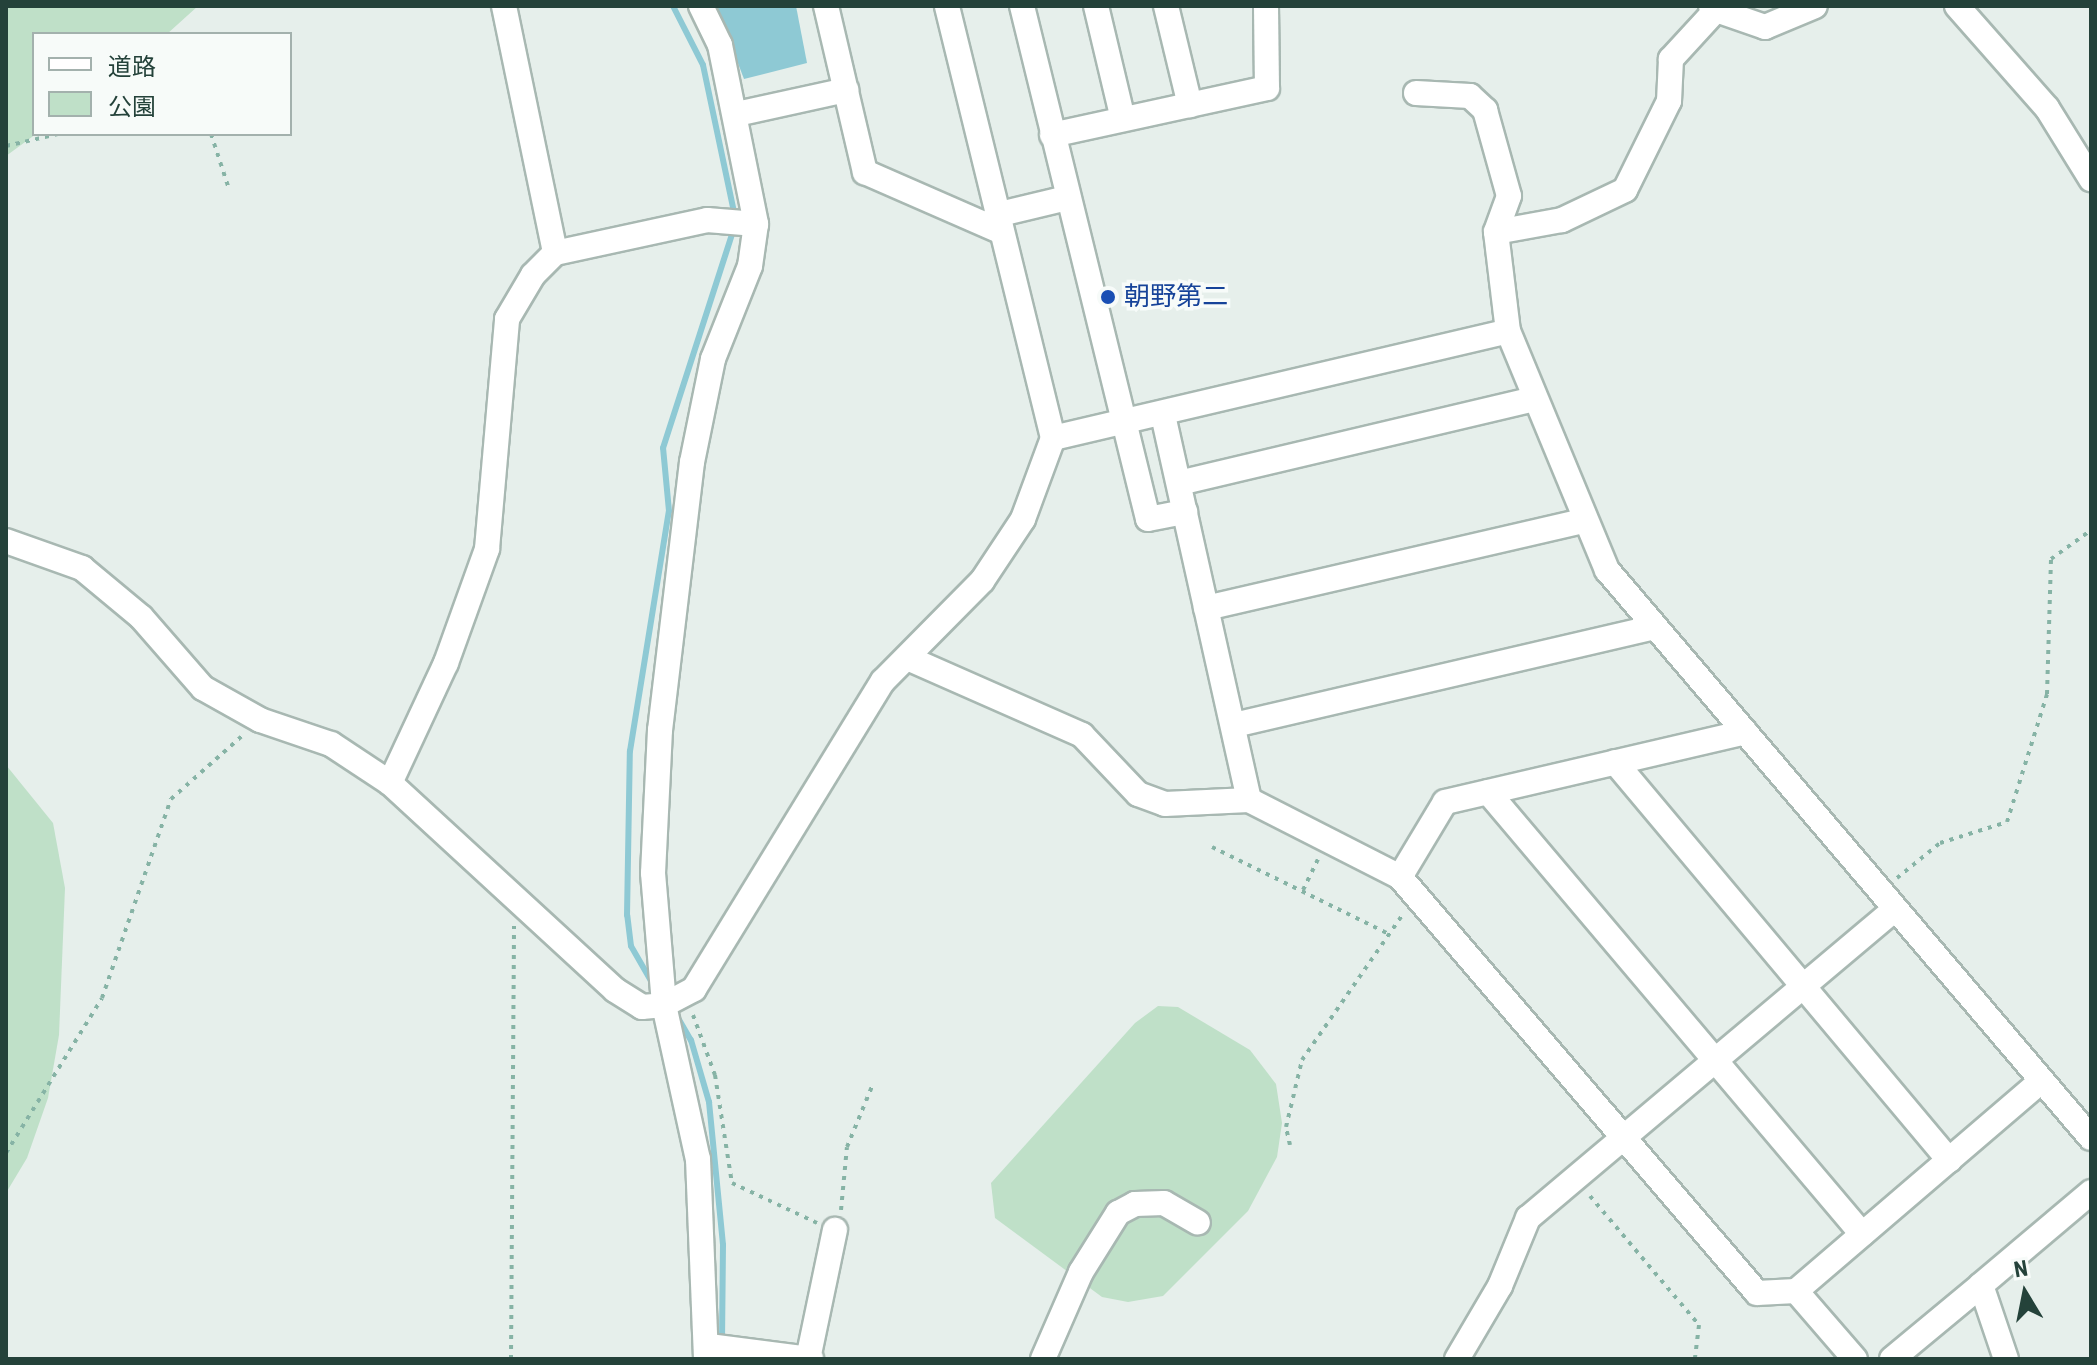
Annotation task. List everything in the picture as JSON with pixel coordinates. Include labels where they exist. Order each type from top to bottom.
[{"type":"street","points":[[504,6],[555,253]]},
{"type":"street","points":[[701,6],[720,45],[737,114],[756,224],[750,266],[713,359],[686,509],[653,873],[698,1159],[707,1352],[810,1359],[835,1230]]},
{"type":"street","points":[[826,6],[865,172],[998,223],[1067,198]]},
{"type":"street","points":[[6,541],[82,568],[141,617],[203,688],[260,720],[331,744],[390,783],[517,906],[615,990],[642,1007],[674,1000],[694,989],[883,681],[912,660],[982,581],[1023,519],[1053,438],[947,6]]},
{"type":"street","points":[[1022,6],[1119,423],[1148,519],[1185,512]]},
{"type":"street","points":[[1096,6],[1123,119]]},
{"type":"street","points":[[1166,6],[1190,105]]},
{"type":"street","points":[[1052,135],[1267,88],[1266,6]]},
{"type":"street","points":[[1496,232],[1562,220],[1625,190],[1669,101],[1676,49],[1714,8],[1765,27],[1815,6]]},
{"type":"street","points":[[1957,6],[2047,108],[2091,179]]},
{"type":"street","points":[[737,114],[846,90]]},
{"type":"street","points":[[1416,93],[1470,96],[1485,110],[1509,196],[1496,232],[1508,331],[1533,399],[1607,570],[2091,1138]]},
{"type":"street","points":[[390,783],[487,549],[507,319],[555,253],[707,220],[756,224]]},
{"type":"street","points":[[1053,438],[1163,415],[1508,331]]},
{"type":"street","points":[[1179,483],[1533,399]]},
{"type":"street","points":[[1163,415],[1249,800]]},
{"type":"street","points":[[1206,608],[1584,521]]},
{"type":"street","points":[[1234,725],[1655,627]]},
{"type":"street","points":[[912,660],[1082,735],[1138,794],[1165,804],[1249,800],[1328,839],[1409,885],[1757,1293],[1796,1291],[2041,1081]]},
{"type":"street","points":[[1409,885],[1445,802],[1745,732]]},
{"type":"street","points":[[1615,762],[1949,1160]]},
{"type":"street","points":[[1488,792],[1862,1234]]},
{"type":"street","points":[[1457,1359],[1500,1286],[1528,1218],[1804,985],[1887,900]]},
{"type":"street","points":[[1892,1359],[2091,1192]]},
{"type":"street","points":[[1043,1359],[1081,1272],[1118,1213],[1135,1204],[1164,1203],[1198,1223]]},
{"type":"street","points":[[1981,1285],[2006,1359]]},
{"type":"street","points":[[1796,1291],[1855,1359]]},
{"type":"path","points":[[6,146],[49,136]]},
{"type":"path","points":[[212,136],[229,189]]},
{"type":"path","points":[[1887,900],[1940,843],[2007,822],[2047,694],[2044,599],[2051,559],[2091,530]]},
{"type":"path","points":[[6,1153],[102,998],[171,799],[260,720]]},
{"type":"path","points":[[1303,890],[1328,839]]},
{"type":"path","points":[[1212,847],[1389,934]]},
{"type":"path","points":[[1290,1145],[1286,1127],[1302,1060],[1389,934],[1409,885]]},
{"type":"path","points":[[511,1359],[517,906]]},
{"type":"path","points":[[674,1000],[715,1075],[732,1183],[835,1230],[847,1147],[873,1084]]},
{"type":"path","points":[[1575,1179],[1699,1325],[1695,1359]]},
{"type":"green space","points":[[6,6],[198,6],[169,32],[32,32],[33,136],[6,156]]},
{"type":"green space","points":[[6,765],[53,823],[65,888],[59,1035],[48,1098],[27,1158],[6,1193]]},
{"type":"green space","points":[[1158,1006],[1178,1007],[1250,1050],[1276,1084],[1282,1123],[1277,1157],[1248,1211],[1163,1296],[1128,1302],[1102,1297],[995,1218],[991,1183],[1135,1023]]},
{"type":"water","points":[[716,6],[796,6],[807,63],[744,79]]},
{"type":"waterway","points":[[673,6],[703,65],[735,217]]},
{"type":"waterway","points":[[654,986],[631,946],[627,915],[630,751],[669,511],[663,448],[734,228]]},
{"type":"waterway","points":[[674,1011],[691,1040],[709,1102],[723,1245],[722,1343]]},
{"type":"place","name":"朝野第二","points":[[1108,297]]}]
